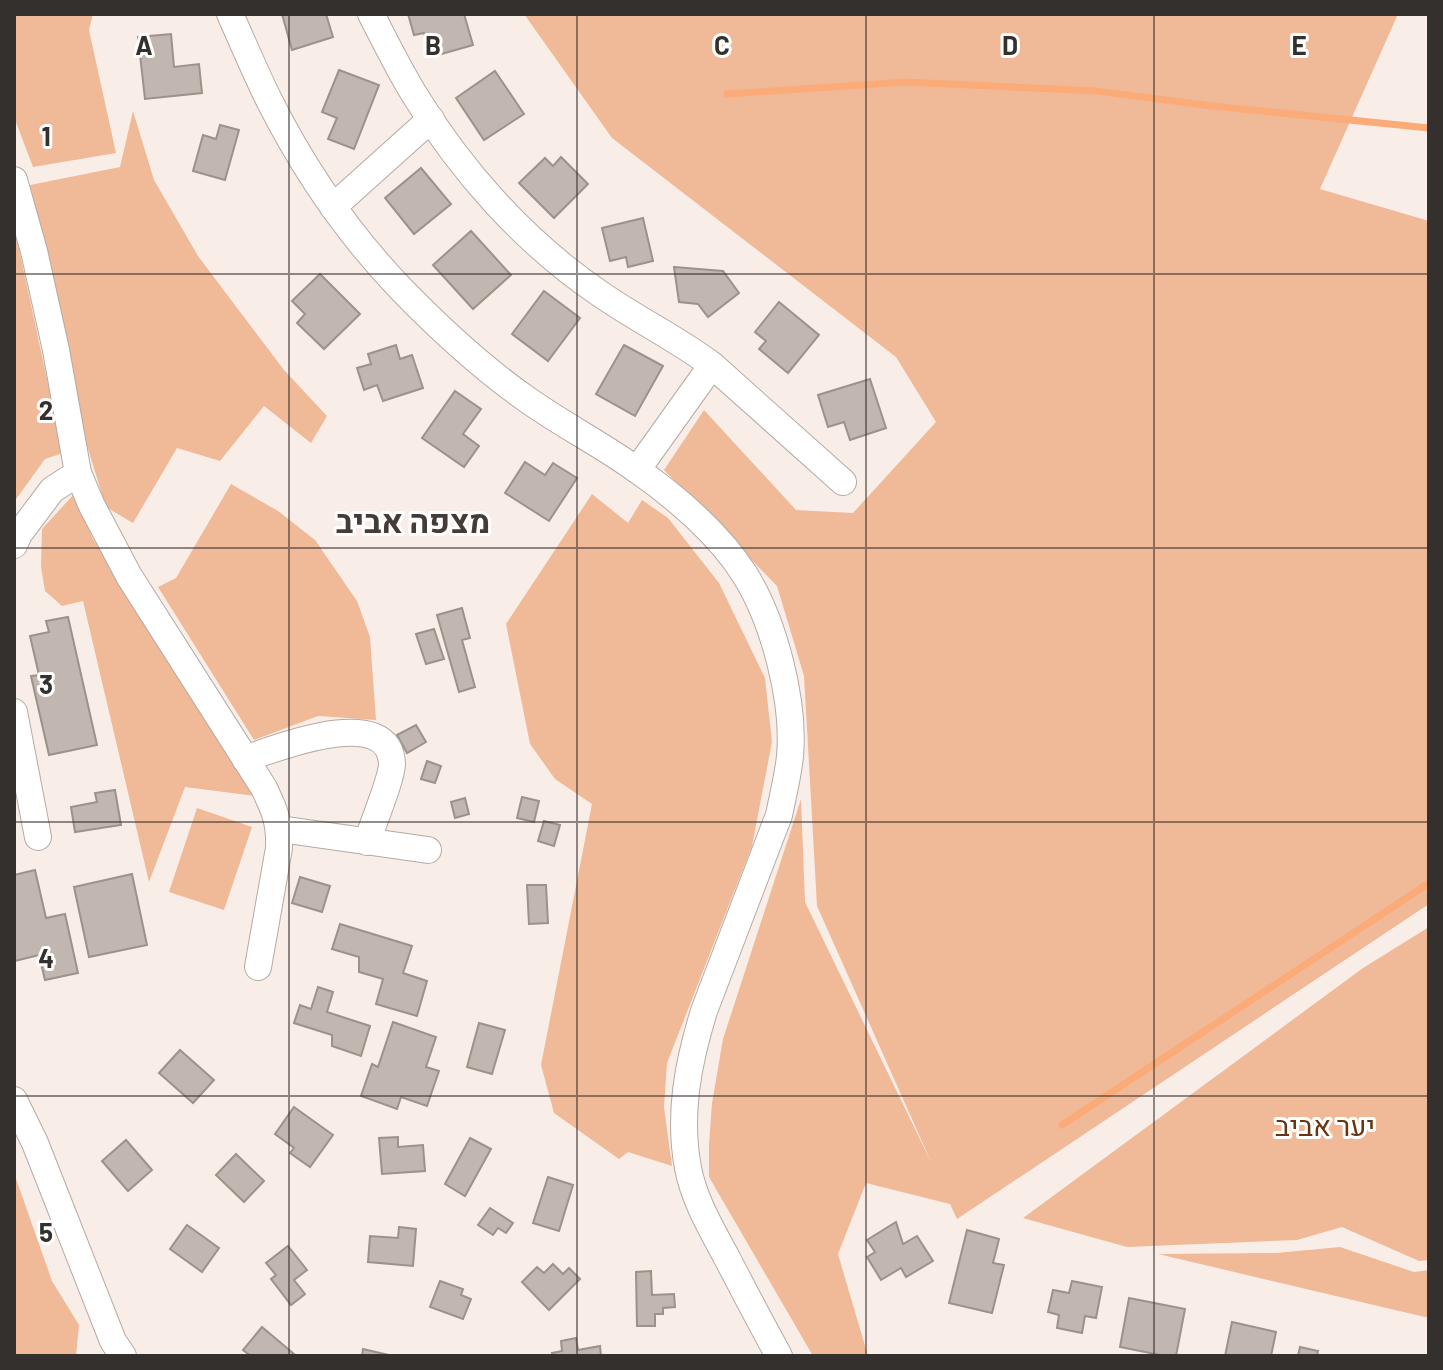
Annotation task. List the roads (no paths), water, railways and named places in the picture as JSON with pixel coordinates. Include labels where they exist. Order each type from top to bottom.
[{"type":"street","points":[[230,14],[269,101],[298,154],[333,207],[401,289],[485,368],[525,398],[637,470],[678,502],[704,526],[744,574],[757,597],[785,684],[790,753],[779,815],[694,1043],[684,1107],[689,1170],[699,1204],[779,1356]]},
{"type":"street","points":[[371,14],[431,119],[479,184],[519,227],[561,265],[600,294],[712,365],[843,482]]},
{"type":"street","points":[[333,207],[431,119]]},
{"type":"street","points":[[14,180],[56,350],[78,473],[129,576],[264,788],[276,814],[280,829],[279,848],[258,967]]},
{"type":"street","points":[[637,470],[712,365]]},
{"type":"street","points":[[14,545],[52,490],[78,473]]},
{"type":"street","points":[[14,712],[38,837]]},
{"type":"street","points":[[245,759],[295,741],[328,734],[377,737],[389,749],[392,768],[367,842]]},
{"type":"street","points":[[280,829],[428,850]]},
{"type":"street","points":[[14,1100],[35,1143],[113,1341],[123,1356]]},
{"type":"waterway","points":[[727,94],[905,82],[1096,91],[1429,128]]},
{"type":"waterway","points":[[1062,1125],[1429,883]]},
{"type":"district","name":"מצפה אביב","points":[[413,520]]},
{"type":"park label","name":"יער אביב","points":[[1325,1125]]}]
